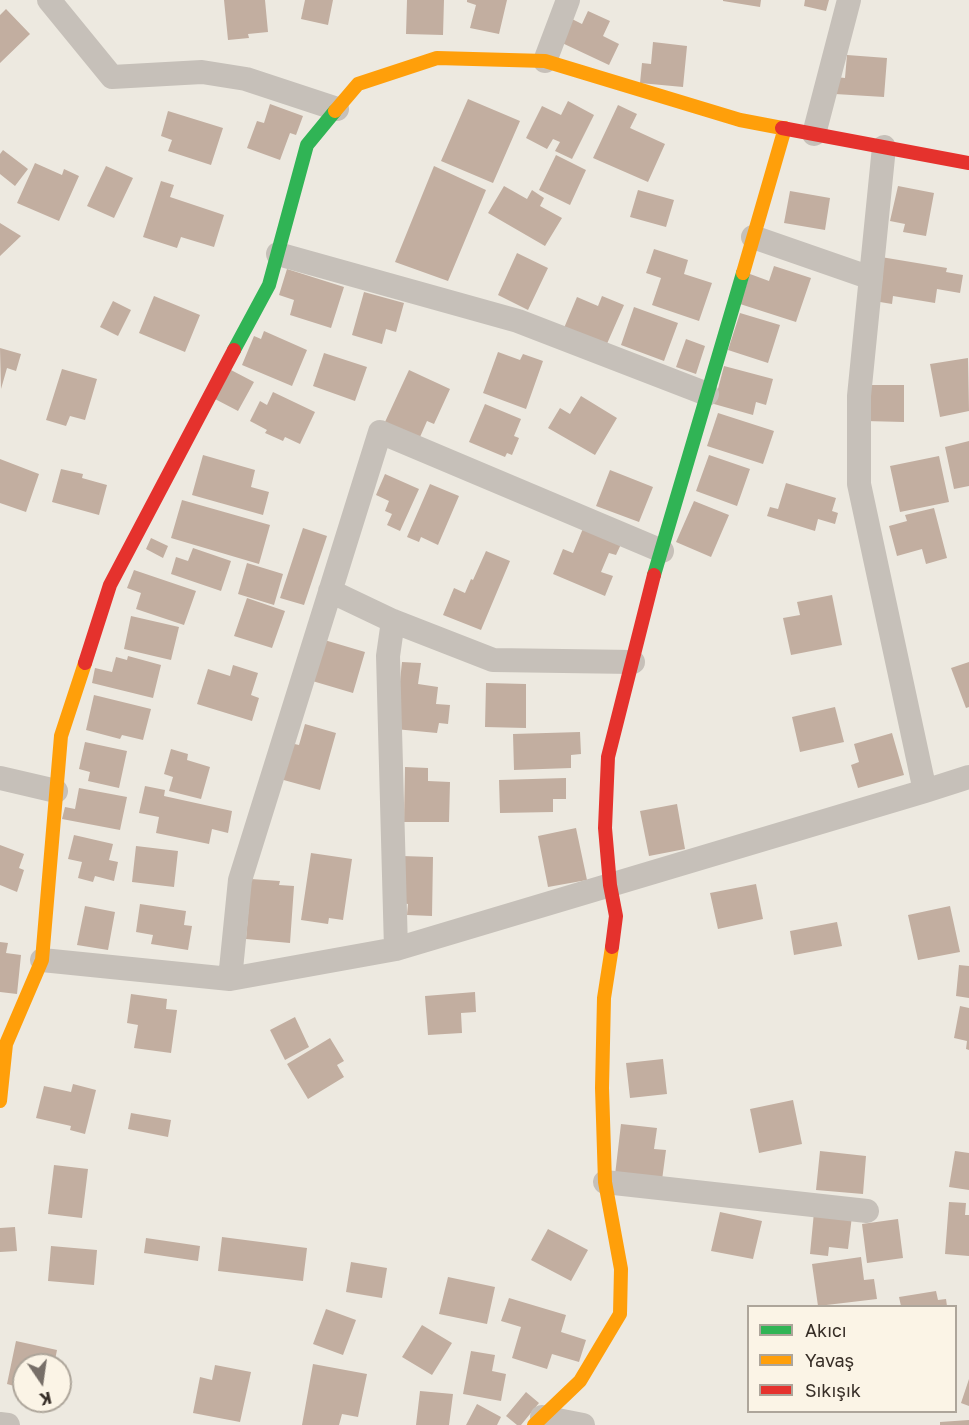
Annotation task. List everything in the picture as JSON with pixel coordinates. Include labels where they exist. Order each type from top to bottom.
[{"type":"street","points":[[49,0],[112,77],[202,72],[246,79],[337,109]]},
{"type":"street","points":[[545,61],[568,0]]},
{"type":"street","points":[[814,134],[849,0]]},
{"type":"street","points":[[0,1095],[6,1044],[42,960],[61,736],[110,585],[269,285],[307,145],[358,84],[437,58],[545,61],[740,120],[969,164]]},
{"type":"street","points":[[538,1421],[580,1382],[620,1314],[621,1269],[605,1182],[602,1088],[604,998],[616,916],[610,885],[605,828],[608,757],[662,551],[784,128]]},
{"type":"street","points":[[884,147],[859,396],[859,484],[925,791]]},
{"type":"street","points":[[753,237],[871,278]]},
{"type":"street","points":[[278,254],[518,321],[707,394]]},
{"type":"street","points":[[230,979],[240,880],[380,432],[662,551]]},
{"type":"street","points":[[330,591],[393,621],[493,660],[633,662]]},
{"type":"street","points":[[393,621],[388,656],[396,949]]},
{"type":"street","points":[[42,960],[230,979],[396,949],[969,777]]},
{"type":"street","points":[[0,778],[56,791]]},
{"type":"street","points":[[605,1182],[867,1211]]},
{"type":"street","points":[[538,1421],[583,1425]]},
{"type":"street","points":[[0,1424],[8,1425]]},
{"type":"building","points":[[224,0],[265,0],[268,32],[248,34],[249,38],[228,40]]},
{"type":"building","points":[[305,0],[333,0],[328,25],[301,19]]},
{"type":"building","points":[[407,0],[444,0],[443,35],[406,34]]},
{"type":"building","points":[[467,0],[507,0],[499,34],[470,28],[476,5]]},
{"type":"building","points":[[723,0],[761,0],[760,7]]},
{"type":"building","points":[[805,0],[829,0],[826,11],[804,6]]},
{"type":"building","points":[[6,9],[30,34],[0,63],[0,15]]},
{"type":"building","points":[[588,11],[610,21],[603,36],[619,44],[609,65],[560,42],[572,19],[582,24]]},
{"type":"building","points":[[653,42],[687,46],[683,87],[640,83],[642,63],[651,64]]},
{"type":"building","points":[[847,55],[887,58],[884,97],[835,94],[836,77],[845,78]]},
{"type":"building","points":[[468,99],[520,121],[493,183],[441,161]]},
{"type":"building","points":[[568,101],[594,115],[572,159],[555,151],[560,142],[553,139],[547,149],[526,138],[542,106],[561,115]]},
{"type":"building","points":[[270,104],[303,116],[296,135],[290,133],[280,160],[247,148],[257,121],[264,123]]},
{"type":"building","points":[[618,105],[637,114],[630,128],[665,144],[648,182],[593,158]]},
{"type":"building","points":[[168,111],[223,128],[211,165],[168,151],[172,140],[161,136]]},
{"type":"building","points":[[3,150],[28,169],[15,186],[0,174],[0,154]]},
{"type":"building","points":[[556,155],[586,170],[570,205],[539,190]]},
{"type":"building","points":[[35,163],[62,175],[64,169],[79,176],[59,221],[17,203]]},
{"type":"building","points":[[106,166],[133,178],[114,218],[87,206]]},
{"type":"building","points":[[434,166],[486,190],[448,281],[395,262]]},
{"type":"building","points":[[161,181],[174,185],[170,197],[224,215],[214,247],[181,237],[177,248],[143,237]]},
{"type":"building","points":[[504,186],[527,199],[532,190],[544,198],[540,206],[562,218],[545,246],[488,213]]},
{"type":"building","points":[[898,186],[934,193],[926,236],[903,232],[905,224],[890,221]]},
{"type":"building","points":[[638,190],[674,200],[666,227],[630,217]]},
{"type":"building","points":[[790,191],[830,198],[825,230],[784,223]]},
{"type":"building","points":[[0,223],[21,236],[0,256]]},
{"type":"building","points":[[654,249],[688,260],[684,274],[712,283],[699,321],[652,305],[661,278],[646,273]]},
{"type":"building","points":[[517,253],[548,268],[528,310],[498,295]]},
{"type":"building","points":[[881,257],[947,268],[946,272],[963,275],[960,293],[937,289],[935,303],[893,296],[892,304],[874,301]]},
{"type":"building","points":[[774,266],[811,278],[796,322],[740,304],[750,274],[769,281]]},
{"type":"building","points":[[287,269],[344,287],[331,328],[290,315],[294,300],[279,295]]},
{"type":"building","points":[[364,292],[404,303],[396,332],[386,329],[382,344],[352,335]]},
{"type":"building","points":[[154,296],[200,315],[185,352],[139,333]]},
{"type":"building","points":[[602,296],[624,305],[606,346],[564,328],[577,297],[598,306]]},
{"type":"building","points":[[113,301],[131,310],[118,336],[100,327]]},
{"type":"building","points":[[634,307],[678,323],[664,361],[621,345]]},
{"type":"building","points":[[740,313],[780,325],[768,363],[728,350]]},
{"type":"building","points":[[264,331],[307,350],[292,386],[242,365],[254,336],[261,339]]},
{"type":"building","points":[[686,339],[705,346],[696,374],[676,367]]},
{"type":"building","points":[[0,348],[21,354],[16,371],[7,368],[1,389]]},
{"type":"building","points":[[498,352],[520,360],[523,354],[543,361],[526,409],[483,393]]},
{"type":"building","points":[[324,353],[367,367],[355,401],[313,386]]},
{"type":"building","points":[[968,358],[969,411],[940,417],[930,364]]},
{"type":"building","points":[[724,366],[773,379],[766,405],[756,402],[753,415],[714,404]]},
{"type":"building","points":[[62,369],[97,379],[85,420],[70,416],[66,426],[46,420]]},
{"type":"building","points":[[231,370],[254,382],[238,411],[215,399]]},
{"type":"building","points":[[409,370],[450,389],[434,424],[427,421],[420,437],[385,422]]},
{"type":"building","points":[[865,385],[904,385],[904,422],[865,421]]},
{"type":"building","points":[[273,392],[315,412],[300,444],[285,437],[283,441],[265,433],[267,430],[250,421],[260,401],[267,405]]},
{"type":"building","points":[[581,396],[617,418],[595,455],[548,428],[560,408],[570,414]]},
{"type":"building","points":[[485,404],[521,419],[514,436],[519,438],[512,455],[507,453],[505,457],[469,442]]},
{"type":"building","points":[[718,413],[774,431],[763,464],[707,446]]},
{"type":"building","points":[[969,441],[969,486],[954,489],[945,447]]},
{"type":"building","points":[[203,455],[255,470],[251,487],[269,492],[263,515],[192,495]]},
{"type":"building","points":[[709,455],[750,469],[737,506],[696,491]]},
{"type":"building","points":[[939,456],[949,502],[900,512],[890,466]]},
{"type":"building","points":[[0,459],[39,474],[26,512],[0,503]]},
{"type":"building","points":[[61,469],[83,474],[82,478],[107,485],[99,515],[52,502]]},
{"type":"building","points":[[610,470],[653,487],[639,522],[596,506]]},
{"type":"building","points":[[385,474],[419,489],[400,531],[387,525],[392,514],[385,511],[389,501],[376,495]]},
{"type":"building","points":[[786,483],[836,498],[832,511],[838,513],[835,524],[818,519],[815,531],[767,516],[770,507],[778,509]]},
{"type":"building","points":[[430,484],[459,496],[438,545],[421,537],[419,542],[407,537]]},
{"type":"building","points":[[182,500],[270,525],[259,564],[171,538]]},
{"type":"building","points":[[694,501],[729,515],[711,557],[676,542]]},
{"type":"building","points":[[934,508],[947,558],[926,564],[922,549],[897,556],[889,526],[907,521],[905,515]]},
{"type":"building","points":[[584,526],[622,542],[616,555],[609,553],[601,572],[613,576],[605,596],[553,574],[563,549],[573,553]]},
{"type":"building","points":[[303,528],[327,536],[304,605],[280,598]]},
{"type":"building","points":[[151,538],[168,546],[163,558],[146,549]]},
{"type":"building","points":[[193,548],[231,561],[221,591],[171,574],[176,557],[188,561]]},
{"type":"building","points":[[486,551],[510,561],[481,630],[443,615],[454,588],[465,593]]},
{"type":"building","points":[[247,563],[283,574],[274,605],[238,594]]},
{"type":"building","points":[[134,570],[196,591],[184,625],[136,609],[141,593],[127,588]]},
{"type":"building","points":[[832,595],[842,645],[791,655],[783,618],[800,615],[797,602]]},
{"type":"building","points":[[247,598],[285,611],[272,648],[234,636]]},
{"type":"building","points":[[131,616],[179,627],[171,660],[124,649]]},
{"type":"building","points":[[321,639],[365,652],[353,693],[309,680]]},
{"type":"building","points":[[128,656],[161,665],[153,698],[92,683],[95,668],[112,672],[116,657],[127,660]]},
{"type":"building","points":[[402,662],[421,663],[418,684],[438,687],[436,704],[450,705],[448,724],[439,723],[437,733],[395,729]]},
{"type":"building","points":[[969,662],[969,707],[966,708],[951,668]]},
{"type":"building","points":[[233,665],[258,673],[251,695],[259,698],[252,721],[197,704],[208,669],[230,676]]},
{"type":"building","points":[[486,683],[526,684],[526,728],[485,727]]},
{"type":"building","points":[[94,695],[151,709],[143,740],[122,735],[120,739],[86,730]]},
{"type":"building","points":[[835,707],[844,742],[800,752],[792,717]]},
{"type":"building","points":[[305,724],[336,733],[320,790],[280,779],[290,743],[299,745]]},
{"type":"building","points":[[580,732],[581,754],[571,755],[571,768],[514,770],[513,734]]},
{"type":"building","points":[[892,733],[904,775],[858,788],[851,765],[859,762],[854,744]]},
{"type":"building","points":[[85,742],[127,751],[119,788],[88,781],[90,772],[79,769]]},
{"type":"building","points":[[171,749],[188,754],[187,760],[210,767],[201,799],[169,791],[173,777],[164,774]]},
{"type":"building","points":[[405,767],[428,768],[428,781],[450,782],[449,822],[404,822]]},
{"type":"building","points":[[566,778],[566,799],[553,799],[553,812],[500,813],[499,780]]},
{"type":"building","points":[[145,786],[165,790],[164,796],[232,811],[228,833],[212,829],[209,844],[156,833],[159,817],[139,813]]},
{"type":"building","points":[[79,788],[127,797],[120,830],[62,819],[65,807],[75,809]]},
{"type":"building","points":[[677,804],[685,849],[649,856],[640,811]]},
{"type":"building","points":[[576,828],[587,880],[548,887],[538,836]]},
{"type":"building","points":[[74,835],[113,844],[109,860],[118,862],[114,881],[95,876],[93,882],[78,878],[82,862],[68,859]]},
{"type":"building","points":[[0,845],[24,854],[19,868],[24,870],[17,892],[0,885]]},
{"type":"building","points":[[136,846],[178,851],[174,887],[132,882]]},
{"type":"building","points":[[311,853],[352,859],[343,920],[329,918],[328,924],[301,920]]},
{"type":"building","points":[[402,856],[433,857],[432,916],[407,915],[408,904],[401,903]]},
{"type":"building","points":[[251,879],[280,881],[279,885],[294,886],[290,943],[246,939]]},
{"type":"building","points":[[756,884],[763,919],[718,929],[710,893]]},
{"type":"building","points":[[140,904],[186,911],[184,925],[192,926],[188,950],[151,944],[153,935],[136,932]]},
{"type":"building","points":[[85,906],[115,912],[108,950],[77,945]]},
{"type":"building","points":[[950,906],[960,952],[918,960],[908,915]]},
{"type":"building","points":[[837,922],[842,946],[794,955],[790,931]]},
{"type":"building","points":[[0,942],[8,943],[6,953],[21,955],[17,994],[0,992]]},
{"type":"building","points":[[959,965],[969,966],[969,998],[956,996]]},
{"type":"building","points":[[475,992],[476,1012],[461,1013],[462,1033],[428,1035],[425,996]]},
{"type":"building","points":[[131,994],[167,999],[166,1009],[177,1010],[171,1053],[134,1048],[138,1025],[127,1023]]},
{"type":"building","points":[[960,1006],[969,1008],[969,1050],[966,1049],[967,1041],[954,1038]]},
{"type":"building","points":[[295,1017],[309,1047],[285,1060],[270,1030]]},
{"type":"building","points":[[330,1038],[344,1061],[337,1065],[344,1077],[308,1099],[287,1064]]},
{"type":"building","points":[[663,1059],[667,1094],[630,1098],[626,1063]]},
{"type":"building","points":[[73,1084],[96,1090],[85,1134],[70,1130],[71,1126],[36,1118],[44,1086],[71,1092]]},
{"type":"building","points":[[793,1100],[802,1144],[759,1153],[750,1109]]},
{"type":"building","points":[[131,1113],[171,1120],[168,1137],[128,1129]]},
{"type":"building","points":[[621,1124],[657,1128],[654,1149],[666,1150],[662,1180],[615,1175]]},
{"type":"building","points":[[820,1151],[866,1156],[863,1194],[816,1190]]},
{"type":"building","points":[[955,1151],[969,1153],[969,1190],[949,1187]]},
{"type":"building","points":[[54,1165],[88,1169],[82,1218],[48,1214]]},
{"type":"building","points":[[949,1202],[966,1203],[965,1215],[969,1215],[969,1256],[945,1254]]},
{"type":"building","points":[[720,1212],[762,1221],[753,1259],[711,1251]]},
{"type":"building","points":[[814,1212],[852,1216],[848,1249],[829,1247],[828,1256],[810,1254]]},
{"type":"building","points":[[898,1219],[903,1258],[867,1263],[862,1224]]},
{"type":"building","points":[[15,1227],[17,1251],[0,1252],[0,1228]]},
{"type":"building","points":[[548,1229],[588,1250],[571,1281],[531,1260]]},
{"type":"building","points":[[222,1237],[307,1248],[303,1281],[218,1271]]},
{"type":"building","points":[[146,1238],[200,1246],[198,1261],[144,1253]]},
{"type":"building","points":[[51,1246],[97,1250],[94,1285],[48,1281]]},
{"type":"building","points":[[861,1257],[864,1280],[874,1279],[877,1299],[818,1305],[812,1264]]},
{"type":"building","points":[[351,1262],[387,1268],[382,1298],[346,1292]]},
{"type":"building","points":[[448,1277],[495,1287],[487,1324],[439,1314]]},
{"type":"building","points":[[936,1291],[938,1300],[946,1299],[947,1305],[901,1305],[899,1297]]},
{"type":"building","points":[[509,1298],[566,1315],[561,1332],[586,1340],[579,1362],[552,1354],[547,1369],[512,1358],[521,1327],[501,1321]]},
{"type":"building","points":[[326,1309],[356,1320],[343,1355],[313,1344]]},
{"type":"building","points":[[422,1325],[452,1343],[432,1375],[402,1357]]},
{"type":"building","points":[[16,1341],[57,1350],[56,1353],[13,1353]]},
{"type":"building","points":[[471,1351],[495,1355],[492,1371],[506,1374],[501,1401],[463,1394]]},
{"type":"building","points":[[12,1360],[12,1385],[7,1384]]},
{"type":"building","points":[[313,1364],[367,1374],[358,1417],[342,1414],[339,1425],[302,1425]]},
{"type":"building","points":[[215,1365],[251,1372],[240,1422],[193,1413],[200,1377],[212,1380]]},
{"type":"building","points":[[969,1379],[969,1406],[961,1403]]},
{"type":"building","points":[[420,1391],[453,1394],[449,1425],[416,1425]]},
{"type":"building","points":[[526,1392],[539,1403],[521,1425],[517,1425],[506,1416]]},
{"type":"building","points":[[477,1404],[501,1417],[497,1425],[466,1425]]},
{"type":"building","points":[[969,1420],[969,1425],[940,1425],[940,1422]]},
{"type":"traffic: fast","points":[[234,350],[269,285],[307,145],[335,111]]},
{"type":"traffic: fast","points":[[654,575],[743,273]]},
{"type":"traffic: slow","points":[[335,111],[358,84],[437,58],[545,61],[740,120],[782,128]]},
{"type":"traffic: slow","points":[[743,273],[785,128]]},
{"type":"traffic: slow","points":[[0,1101],[6,1044],[42,960],[61,736],[85,663]]},
{"type":"traffic: slow","points":[[534,1425],[580,1381],[620,1314],[621,1269],[605,1182],[602,1088],[604,998],[612,947]]},
{"type":"traffic: jam","points":[[782,128],[969,163]]},
{"type":"traffic: jam","points":[[85,663],[110,585],[234,350]]},
{"type":"traffic: jam","points":[[612,947],[616,916],[610,885],[605,828],[608,757],[654,575]]}]
